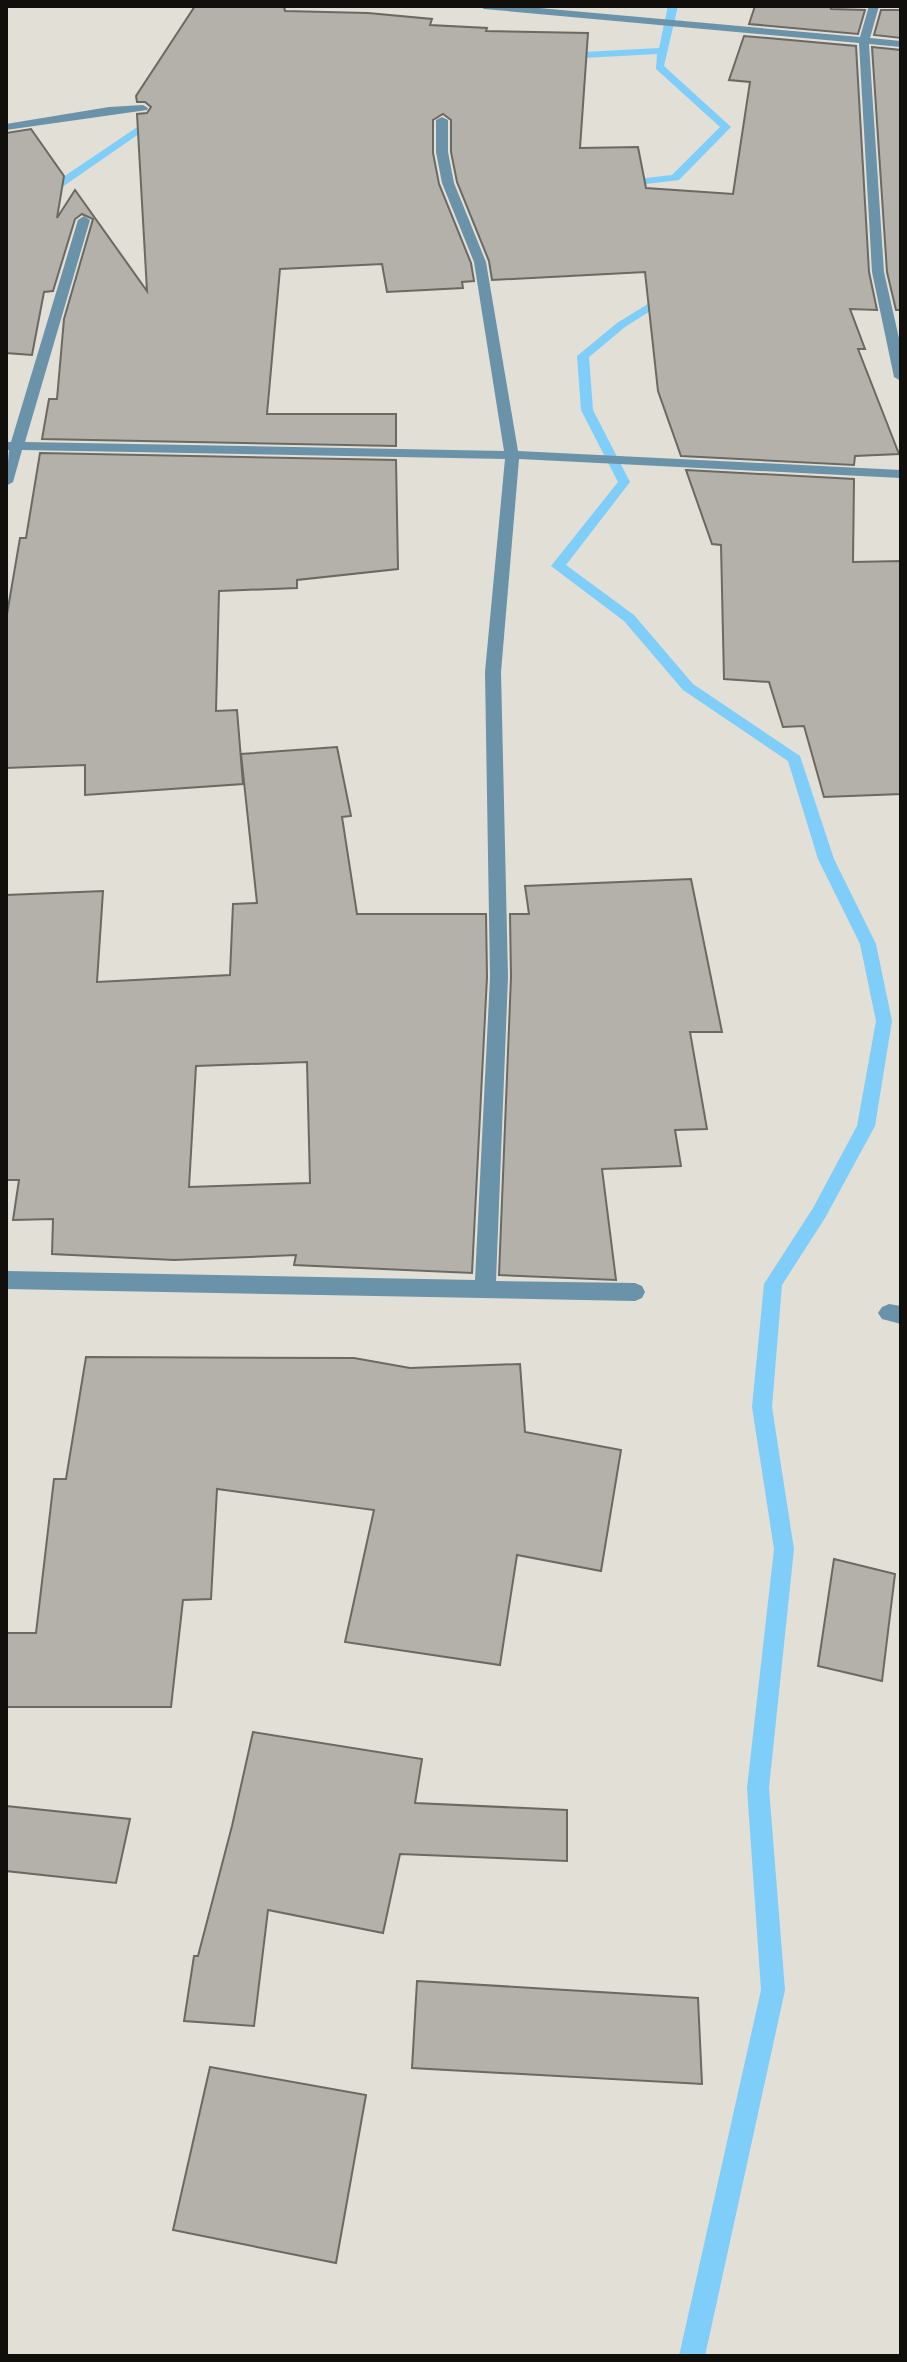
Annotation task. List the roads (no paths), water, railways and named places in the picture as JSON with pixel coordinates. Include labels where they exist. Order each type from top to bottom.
[{"type":"street","points":[[492,6],[636,22],[901,44]]},
{"type":"street","points":[[874,6],[864,43],[878,272],[901,377]]},
{"type":"street","points":[[6,127],[109,110],[143,108]]},
{"type":"street","points":[[442,120],[442,152],[448,183],[480,262],[512,455],[493,672],[499,977],[485,1290]]},
{"type":"street","points":[[6,482],[12,446],[84,220]]},
{"type":"street","points":[[12,446],[578,456],[901,474]]},
{"type":"street","points":[[6,1280],[635,1292]]},
{"type":"waterway","points":[[663,51],[673,6]]},
{"type":"waterway","points":[[565,56],[663,51]]},
{"type":"waterway","points":[[642,199],[641,181],[675,178],[726,127],[659,67],[663,51]]},
{"type":"waterway","points":[[6,202],[51,190],[158,116]]},
{"type":"waterway","points":[[668,296],[621,325],[583,356],[587,410],[624,482],[558,566],[629,618],[688,687],[795,759],[826,859],[868,944],[884,1021],[866,1126],[819,1213],[773,1284],[762,1407],[784,1549],[758,1788],[773,1990],[692,2356]]}]
